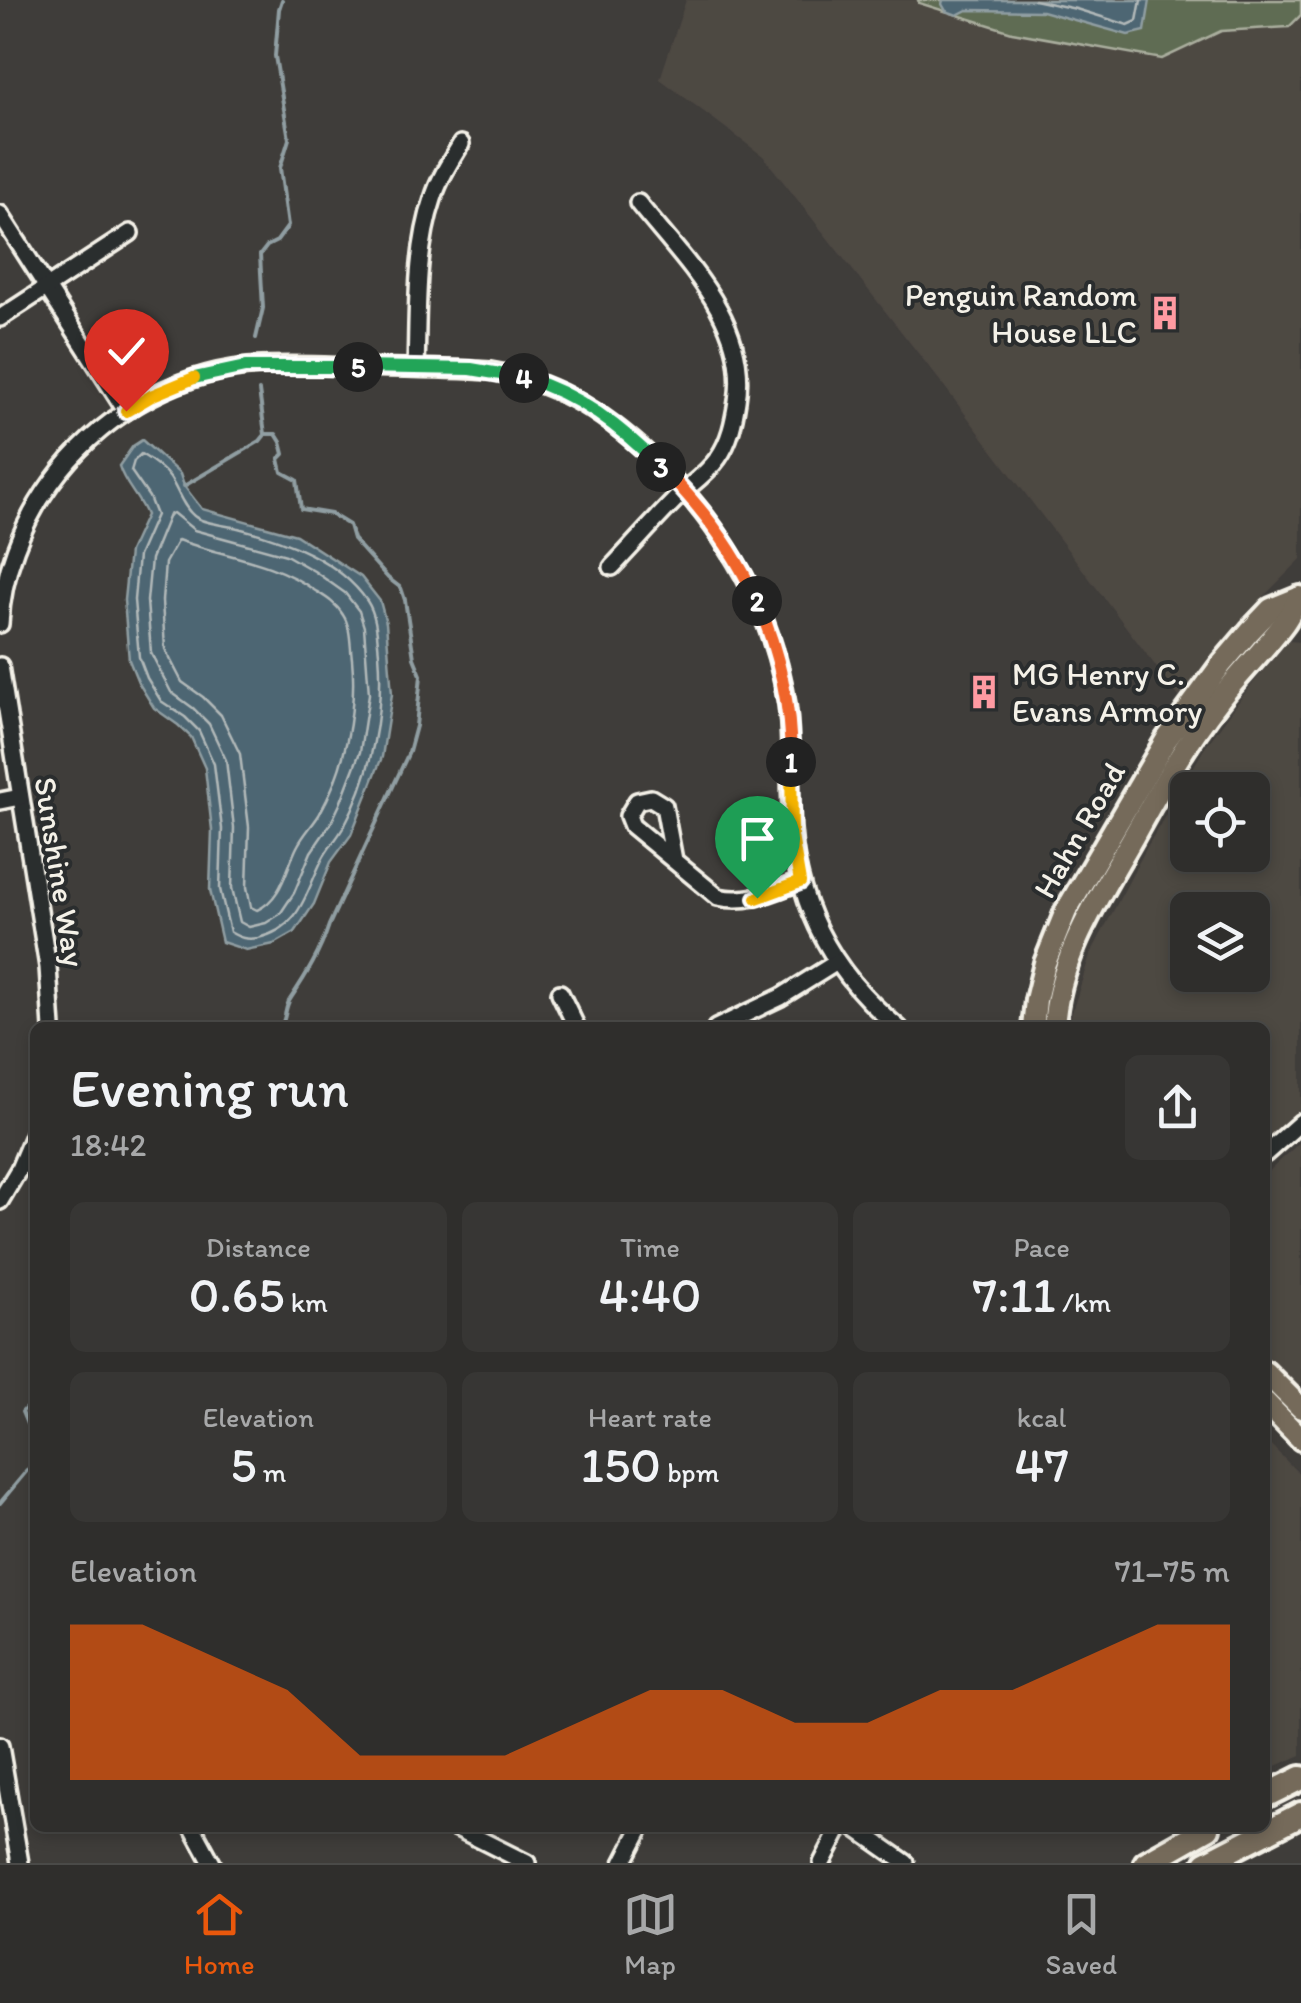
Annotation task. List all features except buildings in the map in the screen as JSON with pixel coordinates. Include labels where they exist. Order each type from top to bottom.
[{"type":"highway","points":[[1270,1794],[1301,1778]]},
{"type":"highway","points":[[1270,1830],[1301,1814]]},
{"type":"highway","points":[[1146,1863],[1201,1832]]},
{"type":"highway","points":[[1206,1863],[1266,1832]]},
{"type":"main road","name":"Hahn Road","points":[[1034,1022],[1045,962],[1066,912],[1166,740],[1250,630],[1272,609],[1300,597]]},
{"type":"main road","name":"Hahn Road","points":[[1054,1022],[1063,971],[1076,941],[1166,778],[1216,703],[1286,620],[1300,597]]},
{"type":"main road","points":[[1270,1377],[1301,1408]]},
{"type":"main road","points":[[1270,1407],[1301,1439]]},
{"type":"street","points":[[416,368],[421,254],[428,218],[445,170],[461,144]]},
{"type":"street","points":[[612,567],[718,457],[734,421],[740,386],[739,362],[720,309],[638,203]]},
{"type":"street","points":[[0,214],[126,411]]},
{"type":"street","points":[[0,318],[130,233]]},
{"type":"street","points":[[0,624],[3,585],[42,495],[99,430],[176,384],[245,367],[274,366],[491,371],[556,389],[604,416],[629,436],[685,490],[742,568],[775,649],[790,723],[792,836],[811,916],[837,962],[892,1022]]},
{"type":"street","name":"Sunshine Way","points":[[0,666],[48,968],[52,1022]]},
{"type":"street","points":[[0,801],[20,797]]},
{"type":"street","points":[[674,860],[718,897],[734,901],[757,898],[800,882]]},
{"type":"street","points":[[729,1022],[781,997],[837,962]]},
{"type":"street","points":[[560,993],[575,1022]]},
{"type":"street","points":[[1270,1150],[1301,1122]]},
{"type":"street","points":[[0,1201],[30,1143]]},
{"type":"street","points":[[0,1746],[5,1808],[20,1863]]},
{"type":"street","points":[[195,1832],[212,1863]]},
{"type":"street","points":[[465,1832],[527,1863]]},
{"type":"street","points":[[623,1863],[639,1832]]},
{"type":"street","points":[[822,1863],[838,1832]]},
{"type":"street","points":[[862,1832],[906,1863]]},
{"type":"shaded area","points":[[686,0],[918,0],[1162,59],[1221,31],[1289,27],[1301,16],[1301,559],[1247,613],[1179,697],[944,386],[763,156],[660,79]]},
{"type":"shaded area","points":[[1288,641],[1301,642],[1301,1110],[1270,1136],[1270,1022],[1069,1022],[1090,955],[1170,807],[1170,872],[1270,872],[1270,772],[1191,772],[1245,693]]},
{"type":"shaded area","points":[[1301,1141],[1301,1395],[1270,1362],[1270,1170]]},
{"type":"shaded area","points":[[1270,1444],[1301,1476],[1301,1755],[1270,1769]]},
{"type":"green space","points":[[918,0],[1301,0],[1301,15],[1289,27],[1221,31],[1162,59],[1012,32]]},
{"type":"water","points":[[943,0],[1150,0],[1145,31],[1128,35],[1042,11],[967,10],[957,15],[946,11]]},
{"type":"water","points":[[142,440],[180,474],[202,509],[296,535],[361,577],[380,601],[386,623],[392,694],[382,757],[351,835],[331,862],[314,904],[295,932],[274,944],[246,950],[222,942],[210,890],[212,830],[205,768],[191,737],[154,708],[129,660],[124,600],[129,552],[146,515],[119,466]]},
{"type":"waterway","points":[[256,338],[263,308],[260,255],[288,226],[280,168],[289,139],[275,56],[282,0]]},
{"type":"waterway","points":[[259,391],[265,434],[276,434],[281,442],[282,472],[297,480],[301,509],[331,514],[349,525],[353,539],[401,588],[414,658],[421,675],[409,752],[317,954],[289,1001],[283,1022]]},
{"type":"waterway","points":[[184,486],[264,436]]},
{"type":"waterway","points":[[30,1403],[22,1412],[30,1426]]},
{"type":"waterway","points":[[0,1503],[30,1467]]},
{"type":"place","name":"Penguin Random House LLC","points":[[1165,313]]},
{"type":"place","name":"MG Henry C. Evans Armory","points":[[984,692]]},
{"type":"route","points":[[126,411],[176,384],[200,376],[274,366],[471,369],[511,374],[556,389],[604,416],[685,490],[728,545],[756,597],[775,649],[790,723],[790,807],[800,882],[757,898]]}]
